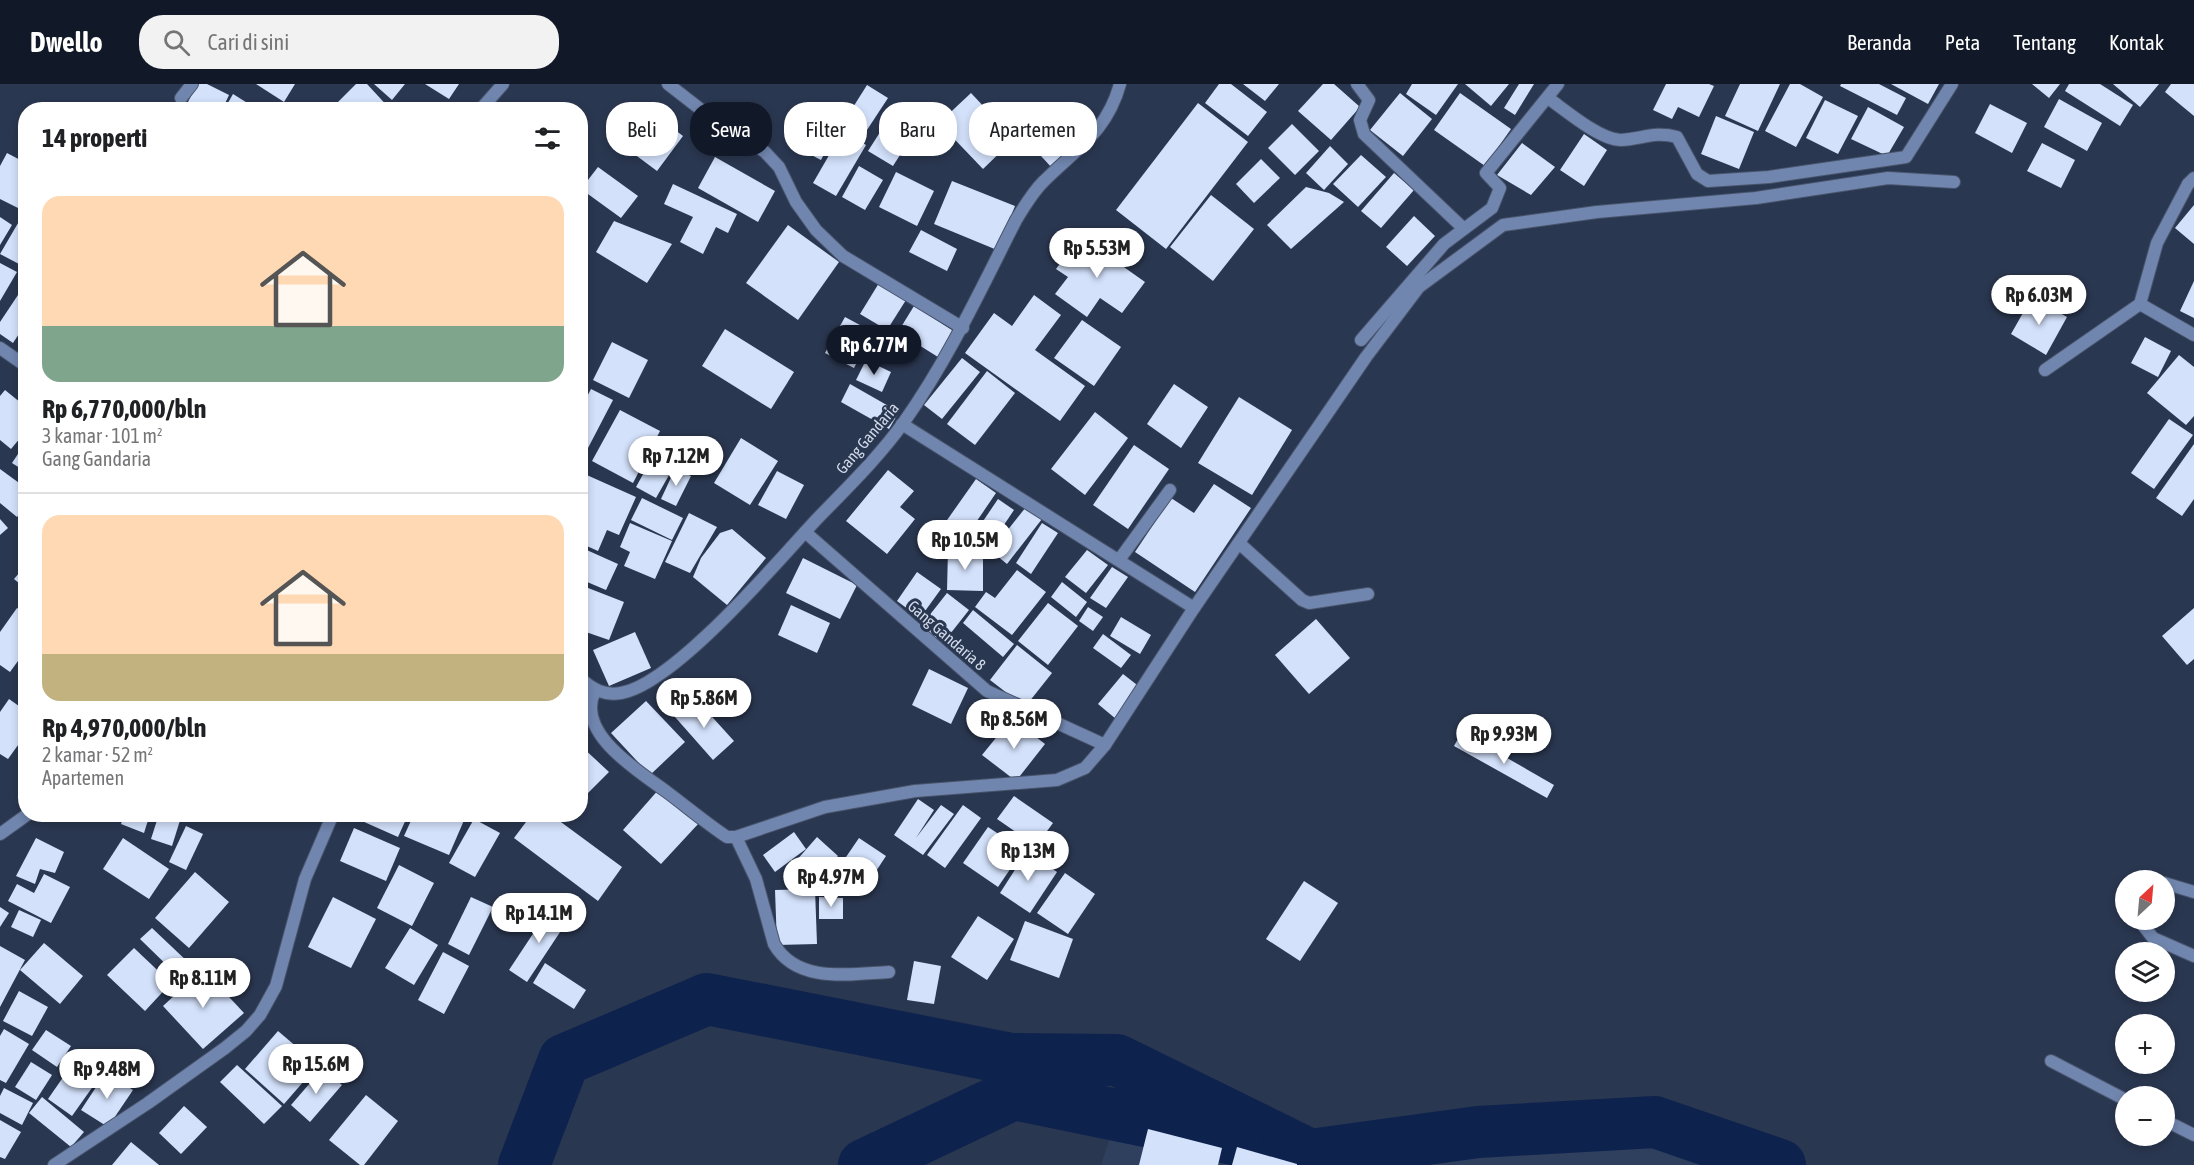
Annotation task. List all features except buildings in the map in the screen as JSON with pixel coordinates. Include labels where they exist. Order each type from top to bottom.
[{"type":"street","points":[[181,98],[192,84]]},
{"type":"street","points":[[487,102],[503,84]]},
{"type":"street","points":[[668,84],[704,112],[765,152],[779,167],[796,202],[816,230],[843,256],[963,328]]},
{"type":"street","name":"Gang Gandaria","points":[[595,691],[621,693],[640,686],[668,668],[703,638],[805,532],[902,424],[963,328],[1024,206],[1042,183],[1093,137],[1106,119],[1120,84]]},
{"type":"street","points":[[1357,84],[1369,99],[1360,120],[1364,134],[1462,228]]},
{"type":"street","points":[[588,685],[595,691],[590,704],[591,714],[612,750],[631,768],[668,793],[692,814],[723,834],[736,837],[825,807],[915,791],[1024,784],[1069,777],[1085,768],[1105,745],[1386,319],[1444,244],[1462,228],[1492,208],[1500,188],[1486,172],[1558,84]]},
{"type":"street","points":[[1548,98],[1607,136],[1620,140],[1664,133],[1677,137],[1697,174],[1708,181],[1769,177],[1906,157],[1952,84]]},
{"type":"street","points":[[1888,178],[1892,160]]},
{"type":"street","points":[[1361,340],[1419,287],[1503,225],[1597,212],[1756,198],[1888,178],[1954,182]]},
{"type":"street","points":[[2045,370],[2140,304],[2157,243],[2191,181]]},
{"type":"street","points":[[1492,208],[1503,225]]},
{"type":"street","points":[[2140,304],[2194,334]]},
{"type":"street","points":[[0,348],[18,360]]},
{"type":"street","points":[[902,424],[1194,608]]},
{"type":"street","points":[[1119,560],[1170,490]]},
{"type":"street","name":"Gang Gandaria 8","points":[[805,532],[987,691],[1105,745]]},
{"type":"street","points":[[1239,543],[1302,600],[1309,603],[1368,594]]},
{"type":"street","points":[[0,834],[18,821]]},
{"type":"street","points":[[54,1165],[215,1055],[246,1031],[260,1015],[276,986],[305,879],[330,822]]},
{"type":"street","points":[[736,837],[756,879],[774,945],[786,960],[817,974],[889,972]]},
{"type":"street","points":[[2175,886],[2194,892]]},
{"type":"street","points":[[2147,930],[2153,938],[2194,956]]},
{"type":"street","points":[[2051,1060],[2115,1094]]},
{"type":"street","points":[[2175,1126],[2194,1135]]},
{"type":"shaded area","points":[[1114,1126],[1248,1149],[1350,1165],[1101,1165]]},
{"type":"shaded area","points":[[1656,1126],[1784,1165],[1368,1165],[1482,1142]]},
{"type":"waterway","points":[[524,1165],[564,1060],[707,999],[1011,1059],[1117,1060],[1310,1155],[1478,1132],[1655,1122],[1780,1165]]},
{"type":"waterway","points":[[864,1165],[1014,1094],[1238,1140]]}]
